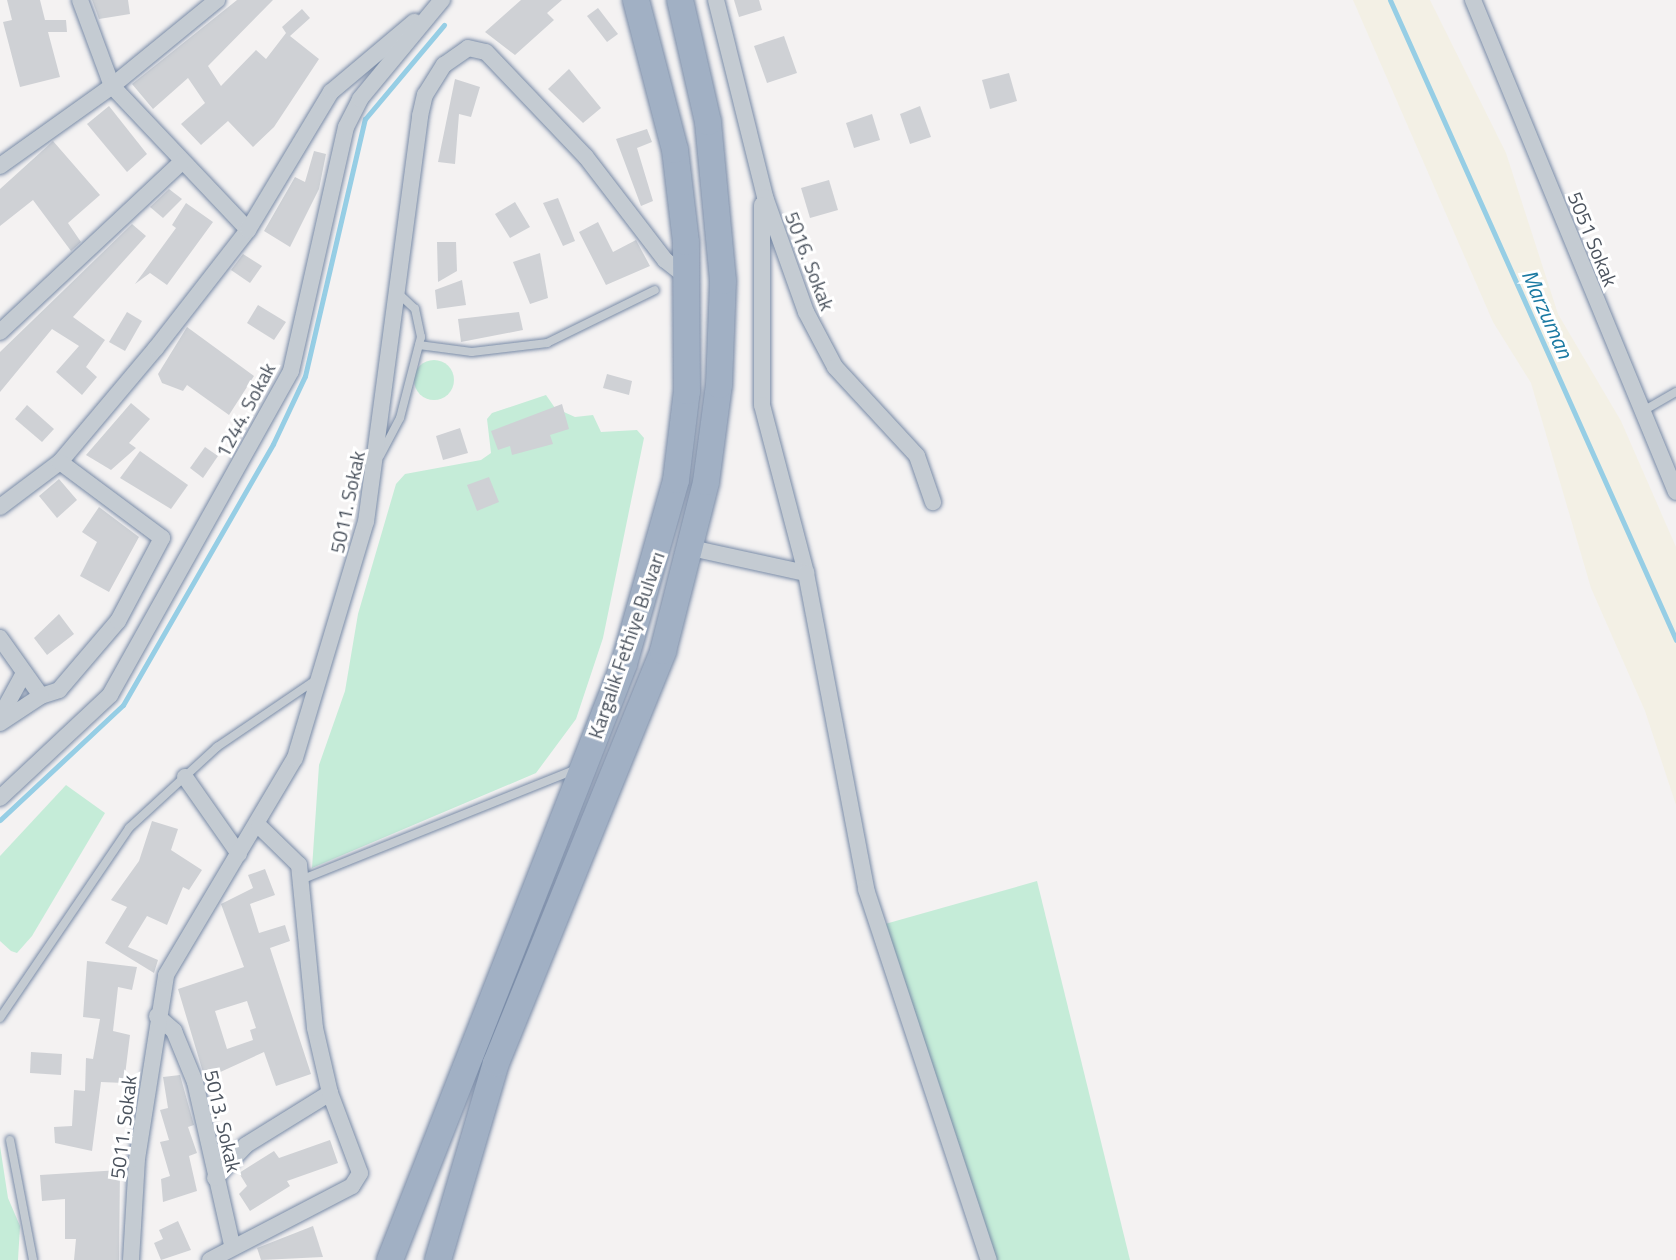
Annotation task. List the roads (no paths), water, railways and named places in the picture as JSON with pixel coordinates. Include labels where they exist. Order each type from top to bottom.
[{"type":"highway","name":"Kargalık Fethiye Bulvarı","points":[[390,1260],[644,605],[676,480],[687,391],[687,277],[675,150],[636,0]]},
{"type":"highway","name":"Kargalık Fethiye Bulvarı","points":[[438,1260],[496,1063],[663,651],[691,548],[719,385],[723,281],[708,122],[680,0]]},
{"type":"street","points":[[80,0],[112,86],[248,230]]},
{"type":"street","points":[[0,166],[112,86],[217,0]]},
{"type":"street","points":[[0,507],[60,462],[248,230],[331,92],[440,0]]},
{"type":"street","name":"1244. Sokak","points":[[0,798],[110,695],[269,411],[291,371],[346,127],[360,99],[440,0]]},
{"type":"street","name":"5016. Sokak","points":[[716,0],[781,249],[823,347],[917,456],[933,502]]},
{"type":"street","name":"5051 Sokak","points":[[1473,0],[1676,492]]},
{"type":"street","name":"5011. Sokak","points":[[131,1260],[137,1159],[157,1016],[175,951],[259,826],[295,758],[314,681],[357,556],[377,460],[394,289],[425,95],[444,65],[477,46],[551,118],[665,260],[687,277]]},
{"type":"street","points":[[0,332],[183,161]]},
{"type":"street","points":[[762,184],[762,405],[806,573],[866,889],[989,1260]]},
{"type":"street","points":[[0,720],[72,679],[118,621],[162,538],[60,462]]},
{"type":"street","points":[[691,548],[806,573]]},
{"type":"street","points":[[0,638],[41,696]]},
{"type":"street","points":[[0,720],[24,673]]},
{"type":"street","points":[[185,777],[239,854]]},
{"type":"street","points":[[210,1260],[232,1245],[359,1181],[359,1163],[330,1093],[312,1005],[303,879],[299,865],[259,826]]},
{"type":"street","name":"5013. Sokak","points":[[157,1016],[183,1048],[232,1245]]},
{"type":"street","points":[[215,1178],[246,1145],[330,1093]]},
{"type":"lane","points":[[377,460],[400,418],[419,345],[415,309],[394,289]]},
{"type":"lane","points":[[419,345],[472,352],[547,343],[655,290]]},
{"type":"lane","points":[[1642,412],[1676,392]]},
{"type":"lane","points":[[0,1018],[129,828],[230,738],[314,681]]},
{"type":"lane","points":[[303,879],[581,768]]},
{"type":"lane","points":[[10,1140],[33,1260]]},
{"type":"waterway","name":"Marzuman","points":[[1390,0],[1676,640]]},
{"type":"waterway","points":[[0,820],[123,705],[273,444],[305,376],[365,119],[444,25]]}]
